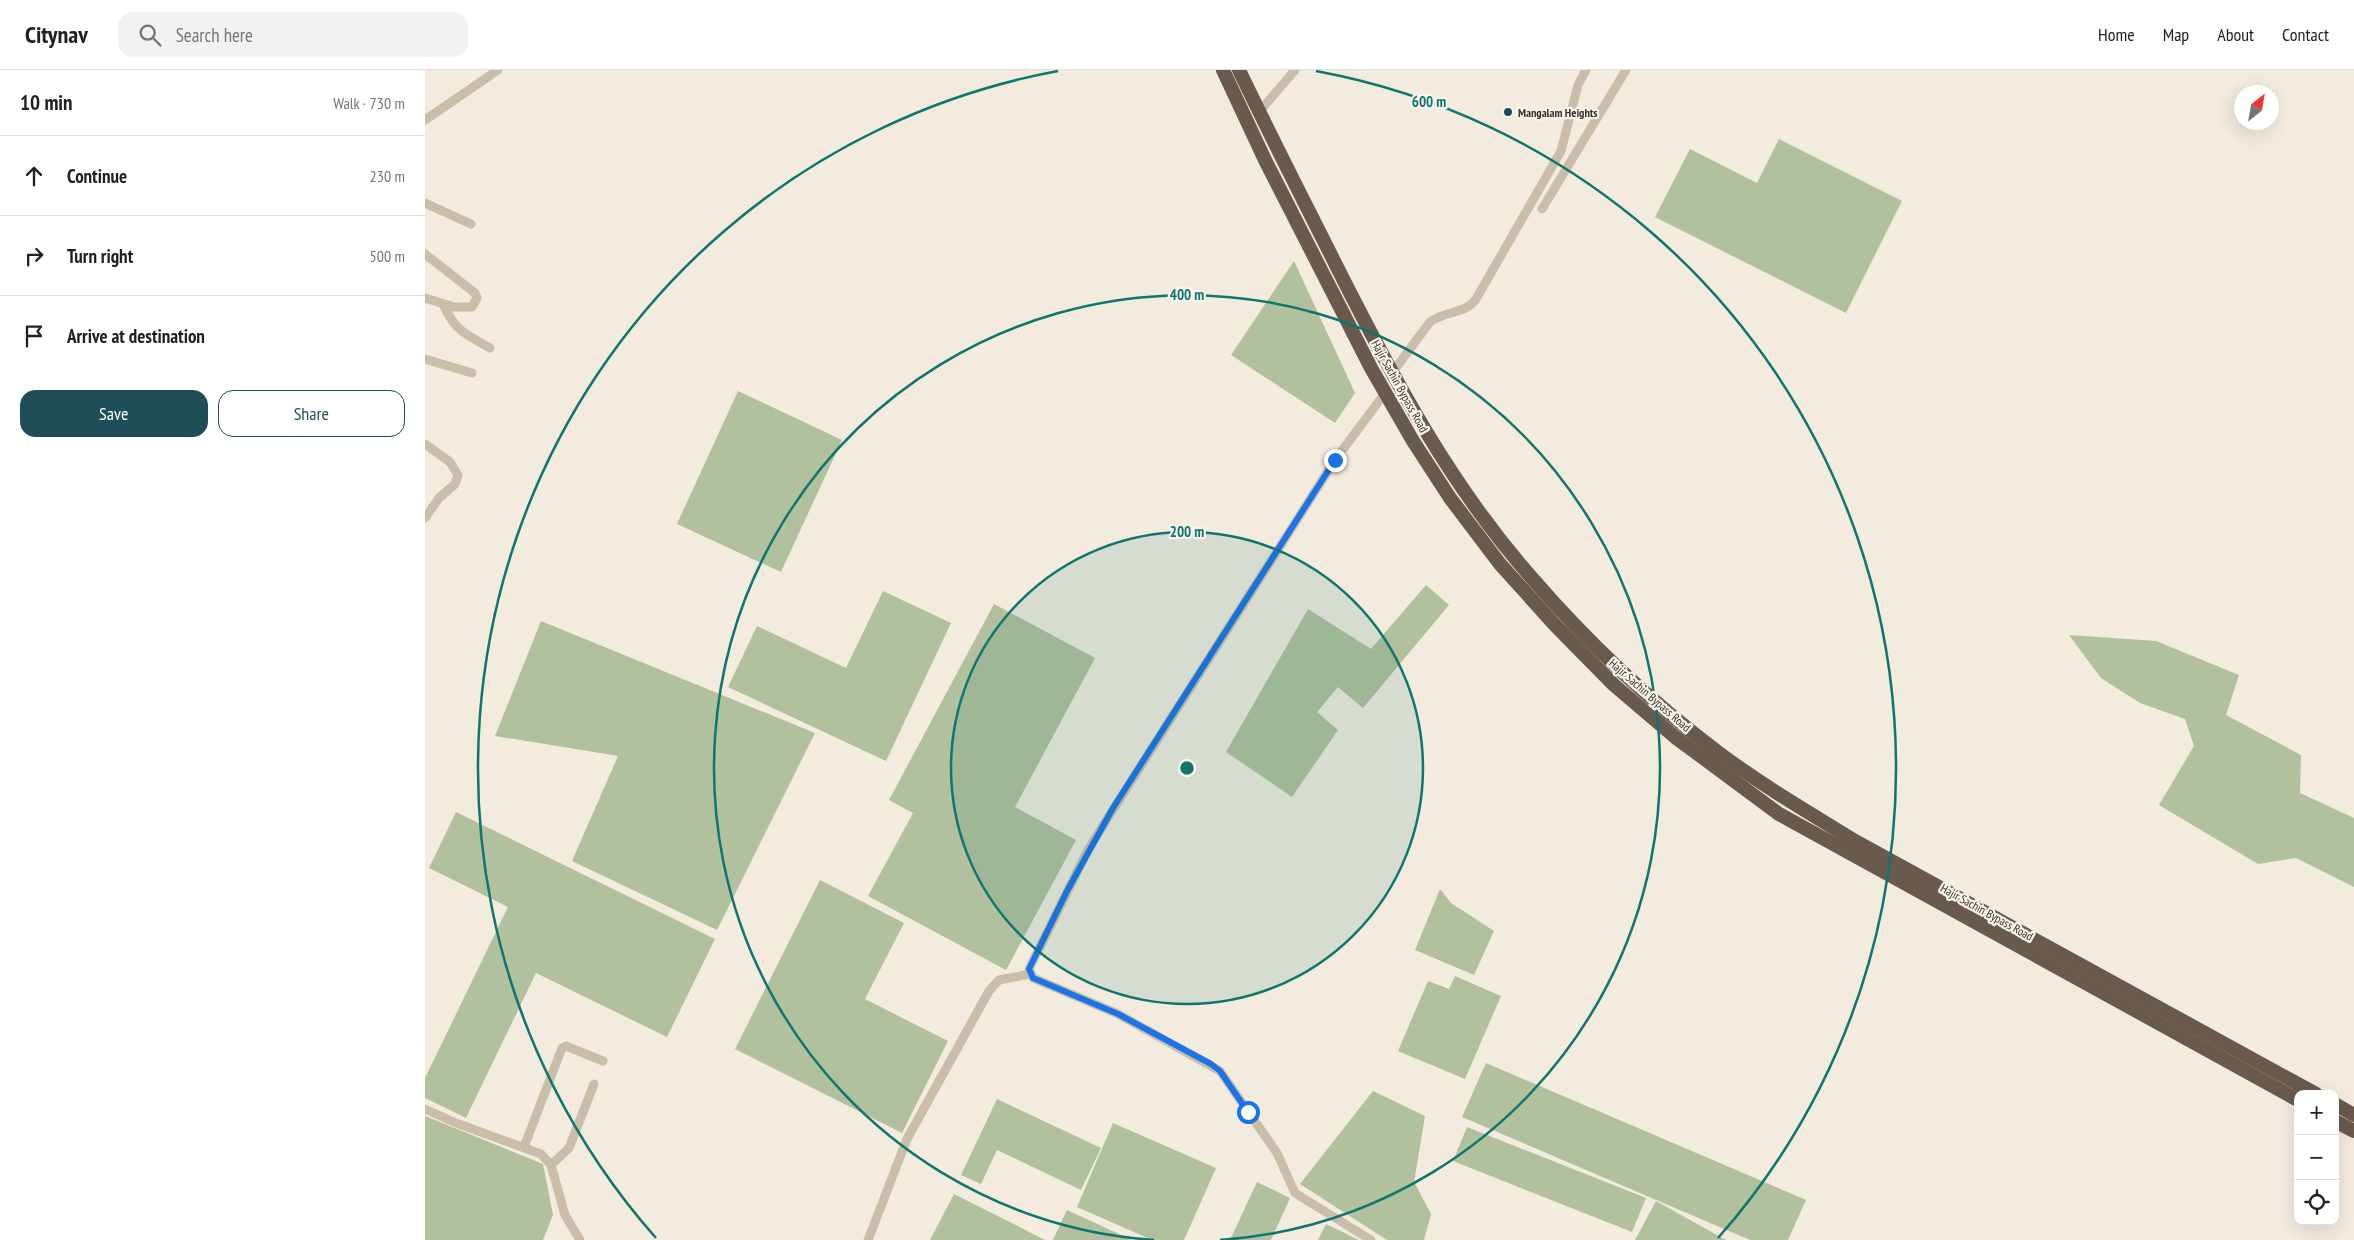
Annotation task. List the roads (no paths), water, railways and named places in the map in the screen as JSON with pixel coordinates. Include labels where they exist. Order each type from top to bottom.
[{"type":"highway","name":"Hajir Sachin Bypass Road","points":[[1223,70],[1265,160],[1385,393],[1413,442],[1445,490],[1500,564],[1554,624],[1607,678],[1675,737],[1779,814],[2294,1098]]},
{"type":"highway","points":[[1239,70],[1392,374],[1435,447],[1484,519],[1530,576],[1582,632],[1645,692],[1719,753],[1788,801],[1855,841],[2309,1090]]},
{"type":"highway","points":[[2339,1106],[2354,1115]]},
{"type":"highway","points":[[2339,1123],[2354,1131]]},
{"type":"street","points":[[425,120],[498,70]]},
{"type":"street","points":[[1259,112],[1295,70]]},
{"type":"street","points":[[1392,374],[1430,322],[1437,317],[1466,308],[1476,299],[1561,151],[1578,85],[1586,70]]},
{"type":"street","points":[[1542,209],[1626,70]]},
{"type":"street","points":[[425,203],[471,224]]},
{"type":"street","points":[[425,254],[475,293],[477,298],[472,307],[454,307],[425,298]]},
{"type":"street","points":[[443,304],[452,323],[459,330],[489,348]]},
{"type":"street","points":[[425,359],[472,373]]},
{"type":"street","points":[[1371,1240],[1295,1193],[1277,1153],[1220,1071],[1118,1014],[1033,978],[1030,974],[1031,962],[1067,891],[1113,808],[1335,460],[1385,393]]},
{"type":"street","points":[[425,444],[450,462],[458,475],[455,484],[439,498],[425,518]]},
{"type":"street","points":[[868,1240],[907,1139],[989,991],[999,980],[1030,974]]},
{"type":"street","points":[[523,1147],[562,1048],[566,1046],[603,1062]]},
{"type":"street","points":[[551,1165],[569,1148],[594,1084]]},
{"type":"street","points":[[425,1109],[541,1154],[551,1165],[565,1216],[580,1240]]},
{"type":"place","name":"Mangalam Heights","points":[[1508,112]]}]
